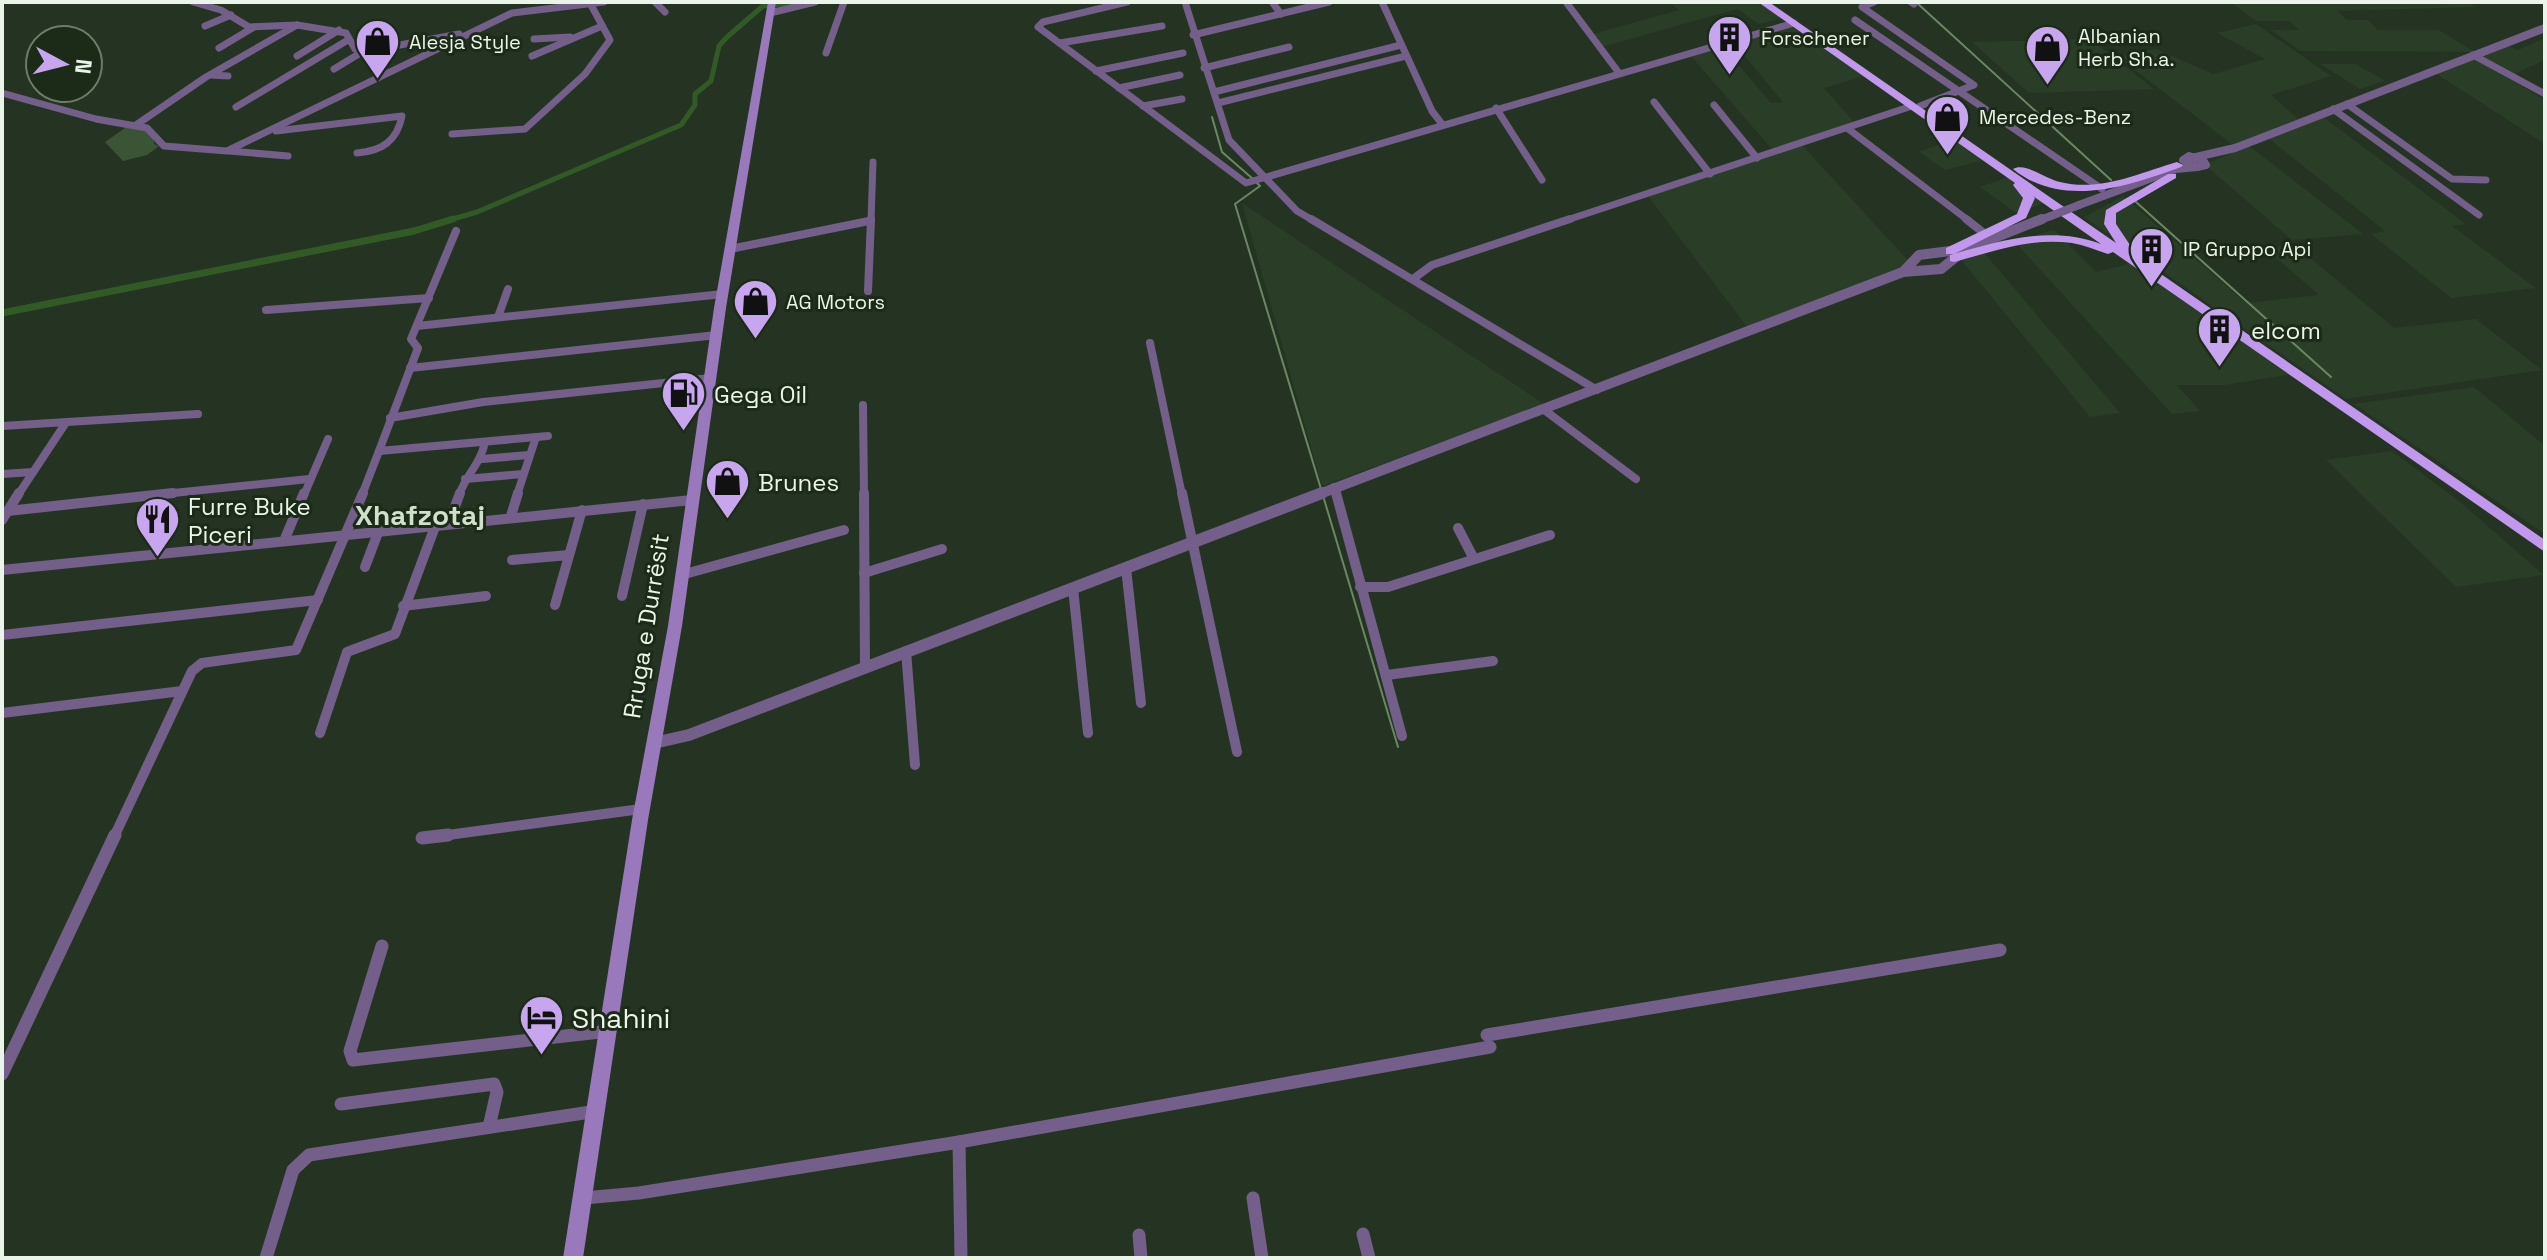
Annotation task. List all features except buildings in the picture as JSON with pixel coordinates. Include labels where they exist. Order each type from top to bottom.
[{"type":"highway","points":[[1763,2],[1983,150],[2543,545]]},
{"type":"highway","points":[[1769,2],[1916,106],[2018,185],[2029,198],[2022,216],[1985,234],[1950,258]]},
{"type":"highway","points":[[1961,140],[2543,545]]},
{"type":"highway","points":[[1983,150],[2045,182],[2102,189],[2189,164]]},
{"type":"highway","points":[[2128,251],[2110,224],[2108,215],[2112,208],[2189,164]]},
{"type":"highway","points":[[1950,258],[2028,238],[2056,236],[2089,242],[2141,265]]},
{"type":"main road","name":"Rruga e Durrësit","points":[[573,1258],[641,809],[771,7]]},
{"type":"street","points":[[193,2],[231,15],[242,25],[297,25],[339,30],[346,33],[355,49],[362,52]]},
{"type":"street","points":[[515,2],[521,11]]},
{"type":"street","points":[[227,151],[521,11],[604,2]]},
{"type":"street","points":[[655,2],[665,12]]},
{"type":"street","points":[[771,7],[815,2]]},
{"type":"street","points":[[826,53],[844,2]]},
{"type":"street","points":[[1127,2],[1039,24],[1239,181],[1259,179],[1794,23]]},
{"type":"street","points":[[1185,2],[1193,35],[1233,146],[1259,179],[1297,211],[1597,390]]},
{"type":"street","points":[[1272,2],[1281,14]]},
{"type":"street","points":[[1193,35],[1329,2]]},
{"type":"street","points":[[1382,2],[1435,117],[1442,124]]},
{"type":"street","points":[[1566,2],[1619,73]]},
{"type":"street","points":[[1413,279],[1432,265],[1974,85],[1862,7],[1874,2]]},
{"type":"street","points":[[452,134],[525,129],[585,74],[610,40],[590,3]]},
{"type":"street","points":[[205,26],[231,15]]},
{"type":"street","points":[[1855,20],[2102,189]]},
{"type":"street","points":[[136,126],[211,75],[297,25]]},
{"type":"street","points":[[532,56],[602,26]]},
{"type":"street","points":[[1060,43],[1162,26]]},
{"type":"street","points":[[219,48],[254,27]]},
{"type":"street","points":[[654,743],[689,735],[1196,544],[1326,490],[1903,272],[1941,269],[1950,258],[1966,249],[2545,28]]},
{"type":"street","points":[[334,69],[362,52],[478,29]]},
{"type":"street","points":[[297,56],[339,30]]},
{"type":"street","points":[[534,39],[572,37]]},
{"type":"street","points":[[236,107],[348,40]]},
{"type":"street","points":[[1214,92],[1401,45]]},
{"type":"street","points":[[1204,68],[1289,47]]},
{"type":"street","points":[[1096,71],[1183,53]]},
{"type":"street","points":[[2473,55],[2545,94]]},
{"type":"street","points":[[1218,103],[1406,56]]},
{"type":"street","points":[[211,75],[228,76]]},
{"type":"street","points":[[1119,88],[1180,75]]},
{"type":"street","points":[[2,93],[96,119],[152,130],[164,146],[288,156]]},
{"type":"street","points":[[1143,106],[1182,99]]},
{"type":"street","points":[[1654,102],[1710,174]]},
{"type":"street","points":[[2347,104],[2452,179],[2486,180]]},
{"type":"street","points":[[1714,105],[1757,158]]},
{"type":"street","points":[[1496,108],[1542,180]]},
{"type":"street","points":[[2333,109],[2479,215]]},
{"type":"street","points":[[265,133],[402,116],[396,135],[385,147],[357,153]]},
{"type":"street","points":[[1847,128],[1985,234]]},
{"type":"street","points":[[868,291],[873,162]]},
{"type":"street","points":[[730,249],[869,221]]},
{"type":"street","points":[[2,1074],[192,671],[202,663],[296,650],[348,533],[418,348],[411,339],[456,231]]},
{"type":"street","points":[[1903,272],[1923,254],[1950,258]]},
{"type":"street","points":[[1917,260],[1930,269]]},
{"type":"street","points":[[498,317],[508,289]]},
{"type":"street","points":[[417,326],[723,294]]},
{"type":"street","points":[[266,310],[429,298]]},
{"type":"street","points":[[410,368],[717,335]]},
{"type":"street","points":[[1150,343],[1196,544],[1237,752]]},
{"type":"street","points":[[390,418],[483,402],[711,378]]},
{"type":"street","points":[[863,405],[865,667]]},
{"type":"street","points":[[1543,409],[1636,479]]},
{"type":"street","points":[[2,426],[198,414]]},
{"type":"street","points":[[5,516],[65,424]]},
{"type":"street","points":[[379,451],[548,436]]},
{"type":"street","points":[[511,516],[536,437]]},
{"type":"street","points":[[284,541],[328,439]]},
{"type":"street","points":[[449,523],[465,479],[482,459],[485,442]]},
{"type":"street","points":[[482,459],[529,455]]},
{"type":"street","points":[[2,474],[33,472]]},
{"type":"street","points":[[465,479],[523,474]]},
{"type":"street","points":[[5,516],[309,479]]},
{"type":"street","points":[[1326,490],[1360,587],[1402,736]]},
{"type":"street","points":[[2,570],[692,500]]},
{"type":"street","points":[[622,596],[643,504]]},
{"type":"street","points":[[555,605],[582,510]]},
{"type":"street","points":[[320,733],[347,652],[357,646],[393,637],[436,524]]},
{"type":"street","points":[[1458,528],[1474,559]]},
{"type":"street","points":[[365,567],[379,530]]},
{"type":"street","points":[[681,575],[844,530]]},
{"type":"street","points":[[1360,587],[1388,587],[1550,535]]},
{"type":"street","points":[[864,573],[942,549]]},
{"type":"street","points":[[512,560],[569,555]]},
{"type":"street","points":[[1126,568],[1141,703]]},
{"type":"street","points":[[1073,588],[1088,733]]},
{"type":"street","points":[[403,606],[486,596]]},
{"type":"street","points":[[2,635],[318,600]]},
{"type":"street","points":[[906,651],[915,765]]},
{"type":"street","points":[[1387,675],[1493,661]]},
{"type":"street","points":[[2,713],[182,691]]},
{"type":"street","points":[[422,838],[641,809]]},
{"type":"street","points":[[382,946],[350,1051],[353,1060],[609,1031]]},
{"type":"street","points":[[584,1198],[639,1193],[959,1142],[1488,1041],[2000,950]]},
{"type":"street","points":[[341,1104],[494,1084],[497,1092],[489,1127]]},
{"type":"street","points":[[266,1258],[293,1170],[302,1158],[597,1111]]},
{"type":"street","points":[[959,1142],[961,1258]]},
{"type":"street","points":[[1253,1198],[1262,1258]]},
{"type":"street","points":[[1363,1234],[1369,1258]]},
{"type":"street","points":[[1139,1235],[1141,1258]]},
{"type":"shaded area","points":[[1669,2],[1760,2],[1783,18],[1759,24],[1737,9],[1602,47],[1593,34],[1679,10]]},
{"type":"shaded area","points":[[2230,2],[2468,2],[2475,7],[2337,11],[2347,20],[2368,20],[2378,30],[2439,30],[2474,52],[2300,51],[2271,30],[2299,30],[2289,21],[2256,21]]},
{"type":"shaded area","points":[[2256,24],[2331,76],[2271,95],[2298,119],[2233,145],[2118,57],[2156,49],[2213,74],[2265,59],[2217,33]]},
{"type":"shaded area","points":[[1792,25],[1865,76],[1824,88],[1854,122],[1772,149],[1690,55],[1723,47],[1771,103],[1783,102],[1733,42]]},
{"type":"shaded area","points":[[2545,38],[2545,60],[2512,75],[2477,56],[2505,45],[2518,50]]},
{"type":"shaded area","points":[[2090,39],[2154,89],[2029,93],[1972,42]]},
{"type":"shaded area","points":[[2475,58],[2545,100],[2545,144],[2435,73]]},
{"type":"shaded area","points":[[2320,64],[2356,64],[2385,81],[2360,89]]},
{"type":"shaded area","points":[[2322,116],[2466,224],[2452,226],[2536,288],[2451,298],[2371,234],[2385,231],[2268,138]]},
{"type":"shaded area","points":[[128,126],[153,130],[154,144],[159,146],[147,155],[123,161],[105,142]]},
{"type":"shaded area","points":[[1954,139],[1984,160],[1945,170],[1919,152]]},
{"type":"shaded area","points":[[1802,145],[1914,267],[1747,327],[1648,196]]},
{"type":"shaded area","points":[[2248,145],[2363,234],[2292,240],[2205,165]]},
{"type":"shaded area","points":[[2008,177],[2046,202],[2017,214],[1980,187]]},
{"type":"shaded area","points":[[2123,196],[2246,303],[2319,295],[2265,248],[2295,245],[2394,328],[2476,319],[2542,370],[2346,399],[2084,217]]},
{"type":"shaded area","points":[[1242,203],[1544,404],[1322,486]]},
{"type":"shaded area","points":[[2054,230],[2096,272],[2133,263],[2292,374],[2224,385],[2177,385],[2200,411],[2172,414],[2014,241]]},
{"type":"shaded area","points":[[1981,249],[2120,413],[2090,417],[1958,256]]},
{"type":"shaded area","points":[[2474,387],[2545,446],[2545,534],[2354,404]]},
{"type":"shaded area","points":[[2392,451],[2460,502],[2544,575],[2456,587],[2326,460]]},
{"type":"waterway","points":[[446,221],[477,212],[681,125],[695,105],[695,94],[711,81],[719,46],[727,37],[763,6],[799,2]]},
{"type":"waterway","points":[[1917,3],[2111,180]]},
{"type":"waterway","points":[[1212,117],[1222,152],[1253,179]]},
{"type":"waterway","points":[[1257,183],[1260,186],[1235,204],[1321,489]]},
{"type":"waterway","points":[[2136,202],[2331,377]]},
{"type":"waterway","points":[[2,313],[414,231],[453,219]]},
{"type":"waterway","points":[[1324,499],[1398,747]]},
{"type":"place","name":"Forschener","points":[[1730,77]]},
{"type":"place","name":"Alesja Style","points":[[378,81]]},
{"type":"place","name":"Albanian Herb Sh.a.","points":[[2047,87]]},
{"type":"place","name":"Mercedes-Benz","points":[[1948,156]]},
{"type":"place","name":"IP Gruppo Api","points":[[2152,288]]},
{"type":"place","name":"AG Motors","points":[[755,341]]},
{"type":"place","name":"elcom","points":[[2220,369]]},
{"type":"place","name":"Gega Oil","points":[[683,433]]},
{"type":"place","name":"Brunes","points":[[727,521]]},
{"type":"place","name":"Furre Buke Piceri","points":[[157,559]]},
{"type":"place","name":"Shahini","points":[[541,1057]]},
{"type":"district","name":"Xhafzotaj","points":[[420,515]]}]
